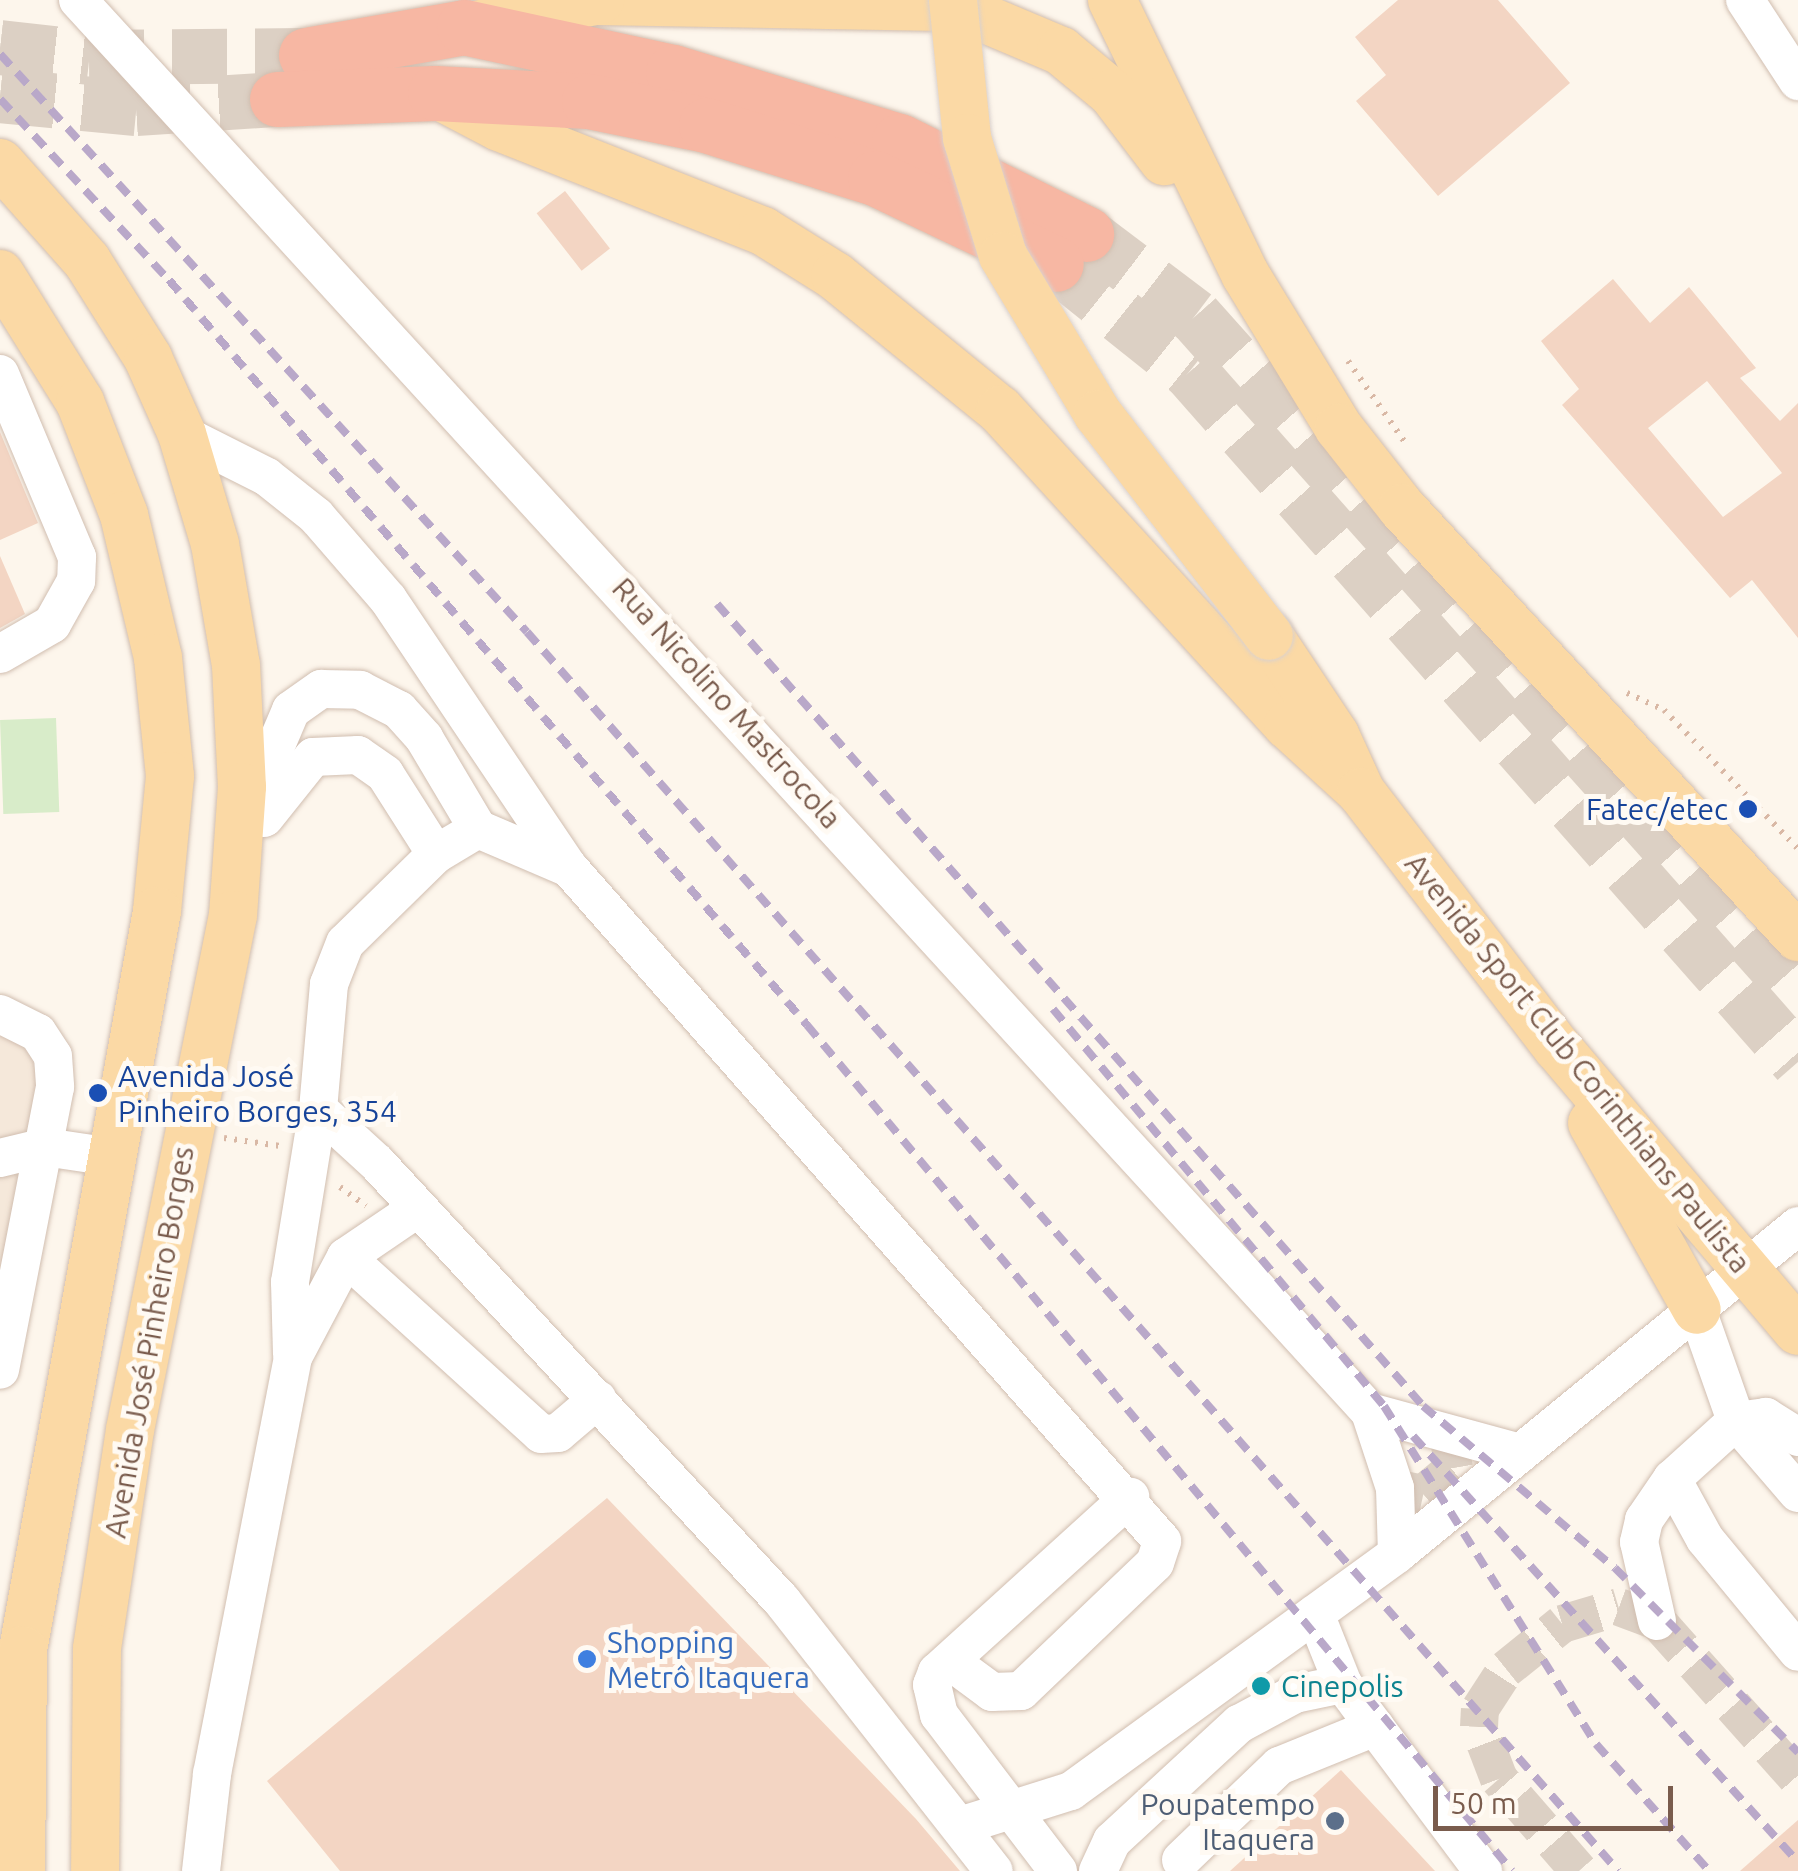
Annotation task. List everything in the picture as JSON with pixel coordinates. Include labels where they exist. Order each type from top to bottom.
[{"type":"highway","points":[[464,28],[775,100],[899,141],[1071,249],[875,178],[706,125],[589,100],[434,93],[291,77],[464,28]]},
{"type":"main road","points":[[464,28],[598,0],[886,2],[957,7],[1012,25],[1061,51],[1112,93],[1246,274]]},
{"type":"main road","name":"Avenida Sport Club Corinthians Paulista","points":[[953,0],[968,138],[1003,256],[1098,414],[1269,636],[1336,734],[1361,792]]},
{"type":"main road","points":[[1112,0],[1246,274],[1339,428],[1402,508],[1798,936]]},
{"type":"main road","name":"Avenida Sport Club Corinthians Paulista","points":[[434,93],[500,127],[763,230],[836,276],[1000,410],[1288,725],[1361,792],[1557,1047],[1798,1331]]},
{"type":"main road","name":"Avenida José Pinheiro Borges","points":[[0,163],[87,260],[148,358],[182,434],[216,544],[236,665],[242,786],[232,915],[130,1430],[102,1612],[95,1871]]},
{"type":"main road","points":[[0,274],[80,402],[124,514],[158,658],[170,776],[158,911],[23,1650],[21,1871]]},
{"type":"main road","points":[[1557,1047],[1697,1310]]},
{"type":"street","name":"Rua Nicolino Mastrocola","points":[[78,0],[1370,1412],[1395,1488],[1397,1554]]},
{"type":"street","points":[[1745,0],[1798,81]]},
{"type":"street","points":[[0,374],[77,557],[72,593],[52,624],[0,654]]},
{"type":"street","points":[[182,434],[267,478],[316,516],[388,599],[569,868],[1130,1497],[1162,1541],[1155,1564],[1021,1691],[992,1692],[941,1673]]},
{"type":"street","points":[[232,915],[264,818],[266,769],[290,710],[322,689],[360,690],[399,710],[424,738],[478,830],[569,868]]},
{"type":"street","points":[[264,818],[313,757],[358,755],[384,774],[436,854]]},
{"type":"street","points":[[201,1871],[212,1774],[292,1357],[290,1282],[318,1109],[330,984],[345,943],[436,854],[478,830]]},
{"type":"street","points":[[0,1014],[38,1033],[52,1056],[45,1147],[0,1370]]},
{"type":"street","points":[[318,1109],[418,1208],[598,1399],[782,1602],[994,1871]]},
{"type":"street","points":[[0,1158],[45,1147],[112,1157]]},
{"type":"street","points":[[292,1357],[346,1257],[418,1208]]},
{"type":"street","points":[[960,1826],[1014,1815],[1071,1792],[1397,1554],[1798,1226]]},
{"type":"street","points":[[346,1257],[540,1434],[558,1434],[598,1399]]},
{"type":"street","points":[[1697,1310],[1736,1421],[1798,1493]]},
{"type":"street","points":[[1370,1412],[1520,1453]]},
{"type":"street","points":[[1658,1621],[1639,1542],[1644,1520],[1672,1479],[1736,1421],[1766,1417],[1798,1437]]},
{"type":"street","points":[[1672,1479],[1705,1539],[1798,1652]]},
{"type":"street","points":[[878,1722],[941,1673],[1130,1497]]},
{"type":"street","points":[[1315,1614],[1343,1684],[1484,1871]]},
{"type":"street","points":[[941,1673],[939,1716],[1058,1871]]},
{"type":"street","points":[[1098,1871],[1112,1841],[1265,1706],[1343,1684]]},
{"type":"street","points":[[1140,1814],[1186,1866],[1280,1766],[1375,1727]]},
{"type":"path","points":[[1342,353],[1410,451]]},
{"type":"path","points":[[1622,693],[1664,710],[1798,850]]},
{"type":"shaded area","points":[[0,1035],[27,1045],[39,1079],[0,1301]]},
{"type":"green space","points":[[56,718],[59,812],[3,814],[0,720]]},
{"type":"building","points":[[1398,0],[1498,0],[1570,83],[1438,196],[1356,101],[1386,75],[1355,37]]},
{"type":"building","points":[[565,191],[610,249],[582,271],[537,213]]},
{"type":"building","points":[[1613,279],[1650,323],[1689,287],[1756,368],[1740,378],[1780,421],[1798,403],[1798,638],[1752,580],[1730,598],[1562,405],[1579,389],[1541,341]],"holes":[[[1707,381],[1782,473],[1723,517],[1648,428]]]},
{"type":"building","points":[[0,432],[38,523],[0,540]]},
{"type":"building","points":[[0,556],[25,614],[0,628]]},
{"type":"building","name":"Shopping Metrô Itaquera","points":[[607,1498],[916,1819],[960,1871],[340,1871],[267,1781]]},
{"type":"building","name":"Poupatempo Itaquera","points":[[1341,1770],[1435,1871],[1230,1871]]},
{"type":"building","points":[[1798,1820],[1798,1871],[1740,1871]]},
{"type":"tunnel","points":[[0,47],[89,57],[306,55]]},
{"type":"tunnel","points":[[0,95],[136,108],[277,99]]},
{"type":"tunnel","points":[[1086,234],[1195,316],[1798,991]]},
{"type":"tunnel","points":[[1056,264],[1190,371],[1798,1061]]},
{"type":"tunnel","points":[[1395,1488],[1423,1494],[1454,1468],[1449,1439]]},
{"type":"tunnel","points":[[1579,1871],[1499,1779],[1479,1727],[1480,1709],[1506,1669],[1562,1624],[1619,1607],[1657,1621],[1798,1779]]},
{"type":"railway","points":[[0,54],[527,632],[1618,1871]]},
{"type":"railway","points":[[0,99],[169,280],[807,1025],[1512,1871]]},
{"type":"railway","points":[[717,604],[1423,1406],[1615,1568],[1798,1752]]},
{"type":"railway","points":[[1053,1009],[1384,1406],[1596,1744],[1709,1871]]},
{"type":"railway","points":[[1413,1436],[1798,1862]]},
{"type":"place","name":"Fatec/etec","points":[[1748,809]]},
{"type":"place","name":"Avenida José Pinheiro Borges, 354","points":[[98,1093]]},
{"type":"place","name":"Shopping Metrô Itaquera","points":[[587,1659]]},
{"type":"place","name":"Cinepolis","points":[[1261,1686]]},
{"type":"place","name":"Poupatempo Itaquera","points":[[1335,1821]]}]
